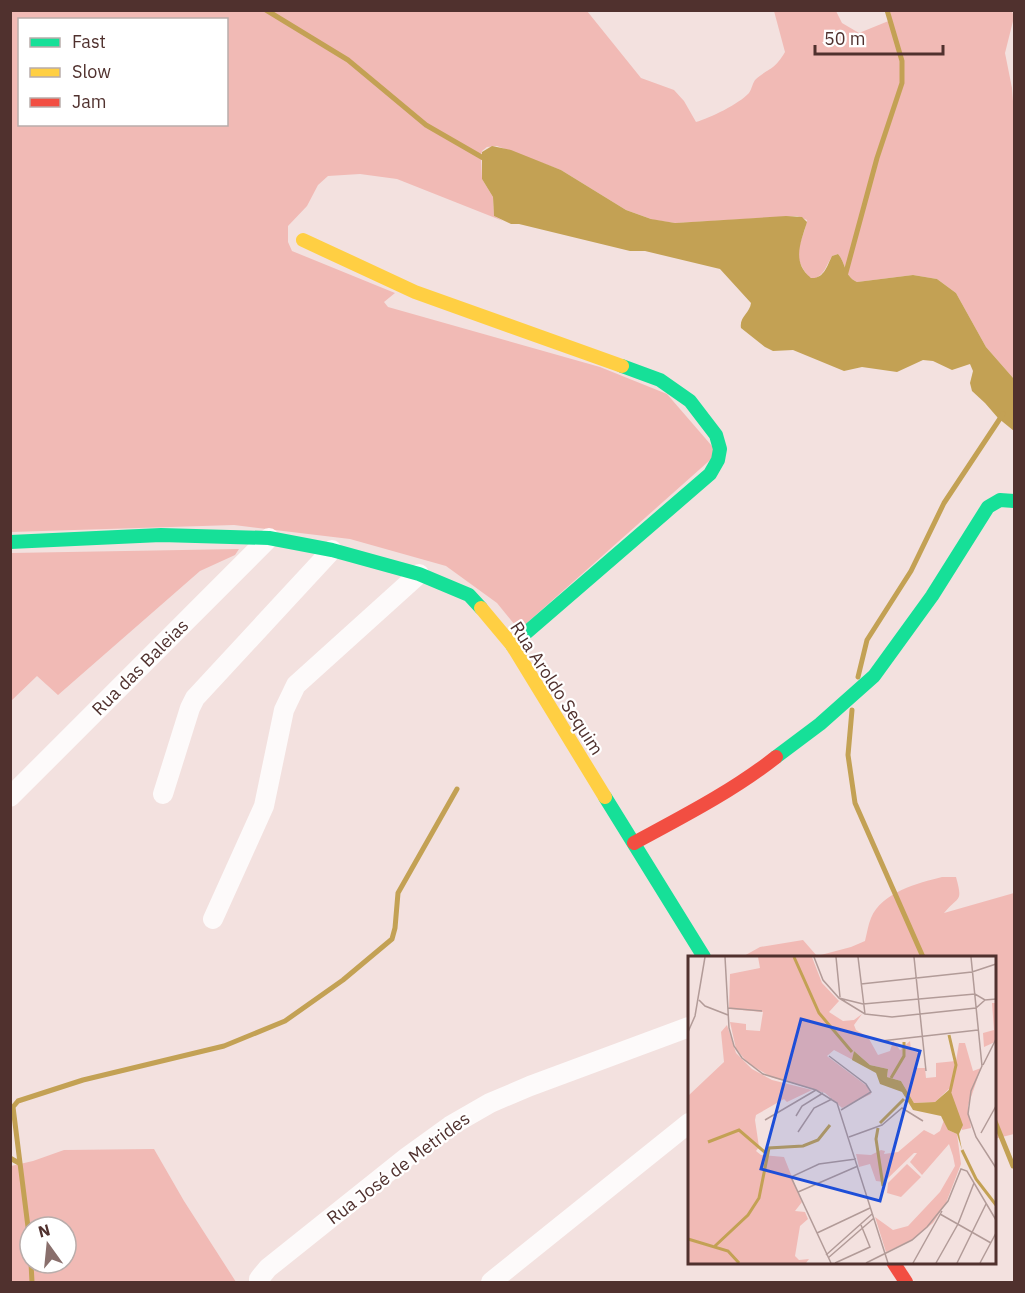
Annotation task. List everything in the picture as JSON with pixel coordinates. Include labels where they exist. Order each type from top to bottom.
[{"type":"street","points":[[303,240],[415,292],[660,380],[690,401],[716,435],[720,449],[718,460],[710,474],[512,645]]},
{"type":"street","points":[[634,843],[761,769],[820,724],[874,676],[932,596],[988,507],[997,500],[1014,501]]},
{"type":"street","name":"Rua Aroldo Sequim","points":[[10,542],[161,535],[269,538],[332,550],[419,574],[469,595],[512,645],[703,956]]},
{"type":"street","name":"Rua das Baleias","points":[[10,797],[269,538]]},
{"type":"street","points":[[163,794],[195,698],[332,550]]},
{"type":"street","points":[[213,919],[264,806],[284,710],[296,685],[419,574]]},
{"type":"street","name":"Rua José de Metrides","points":[[259,1282],[268,1268],[407,1157],[450,1126],[490,1103],[530,1086],[688,1028]]},
{"type":"street","points":[[491,1282],[688,1124]]},
{"type":"street","points":[[894,1263],[906,1282]]},
{"type":"shaded area","points":[[10,11],[587,11],[641,78],[674,90],[684,101],[696,122],[738,102],[750,91],[755,80],[781,58],[785,52],[774,11],[836,11],[842,23],[859,33],[891,20],[890,11],[1012,11],[1014,17],[1005,53],[1012,88],[1014,115],[1014,379],[986,347],[956,293],[937,279],[913,275],[857,282],[847,273],[838,254],[832,256],[821,275],[814,279],[809,277],[799,261],[798,254],[807,220],[797,216],[675,223],[654,220],[626,210],[561,170],[497,146],[487,147],[482,151],[482,179],[493,197],[494,216],[503,221],[397,179],[360,174],[328,176],[318,185],[307,206],[288,226],[288,242],[292,251],[395,293],[384,302],[388,307],[600,367],[667,394],[718,453],[519,630],[497,603],[446,566],[350,539],[234,525],[11,532]]},
{"type":"shaded area","points":[[492,146],[511,150],[561,170],[626,210],[651,219],[675,223],[802,217],[807,222],[800,244],[799,259],[805,272],[811,278],[822,274],[832,256],[838,254],[847,273],[857,282],[913,275],[937,279],[956,293],[986,347],[1014,379],[1014,431],[972,391],[970,383],[973,371],[970,364],[952,370],[933,361],[923,360],[897,372],[862,367],[844,371],[793,350],[773,351],[741,328],[751,303],[720,269],[645,251],[630,251],[511,224],[494,216],[493,197],[482,179],[482,152]]},
{"type":"shaded area","points":[[239,549],[235,555],[200,571],[58,695],[37,676],[11,701],[11,553]]},
{"type":"shaded area","points":[[942,877],[956,877],[958,898],[944,913],[1014,893],[1014,1134],[995,1139],[995,956],[817,956],[865,941],[871,918],[883,901],[922,882]]},
{"type":"shaded area","points":[[803,940],[817,956],[744,956],[760,947]]},
{"type":"shaded area","points":[[154,1149],[236,1282],[11,1282],[11,1166],[64,1150]]},
{"type":"waterway","points":[[266,10],[348,60],[426,125],[485,159]]},
{"type":"waterway","points":[[845,276],[877,158],[902,83],[902,61],[887,10]]},
{"type":"waterway","points":[[858,677],[867,640],[911,571],[944,503],[1003,414]]},
{"type":"waterway","points":[[852,710],[848,755],[855,803],[923,956]]},
{"type":"waterway","points":[[26,1215],[13,1107],[18,1101],[83,1080],[224,1046],[285,1021],[343,980],[392,939],[398,893],[457,789]]},
{"type":"waterway","points":[[995,1121],[1013,1166]]},
{"type":"waterway","points":[[10,1158],[19,1163]]},
{"type":"waterway","points":[[32,1275],[32,1282]]},
{"type":"traffic: fast","points":[[512,645],[710,474],[718,460],[720,449],[716,435],[690,401],[660,380],[622,366]]},
{"type":"traffic: fast","points":[[776,757],[820,724],[874,676],[932,596],[988,507],[1000,500],[1014,501]]},
{"type":"traffic: fast","points":[[10,542],[161,535],[269,538],[332,550],[419,574],[469,595],[481,608]]},
{"type":"traffic: fast","points":[[605,797],[703,956]]},
{"type":"traffic: slow","points":[[303,240],[415,292],[622,366]]},
{"type":"traffic: slow","points":[[481,608],[512,645],[605,797]]},
{"type":"traffic: jam","points":[[634,843],[725,792],[776,757]]},
{"type":"traffic: jam","points":[[894,1263],[906,1282]]}]
